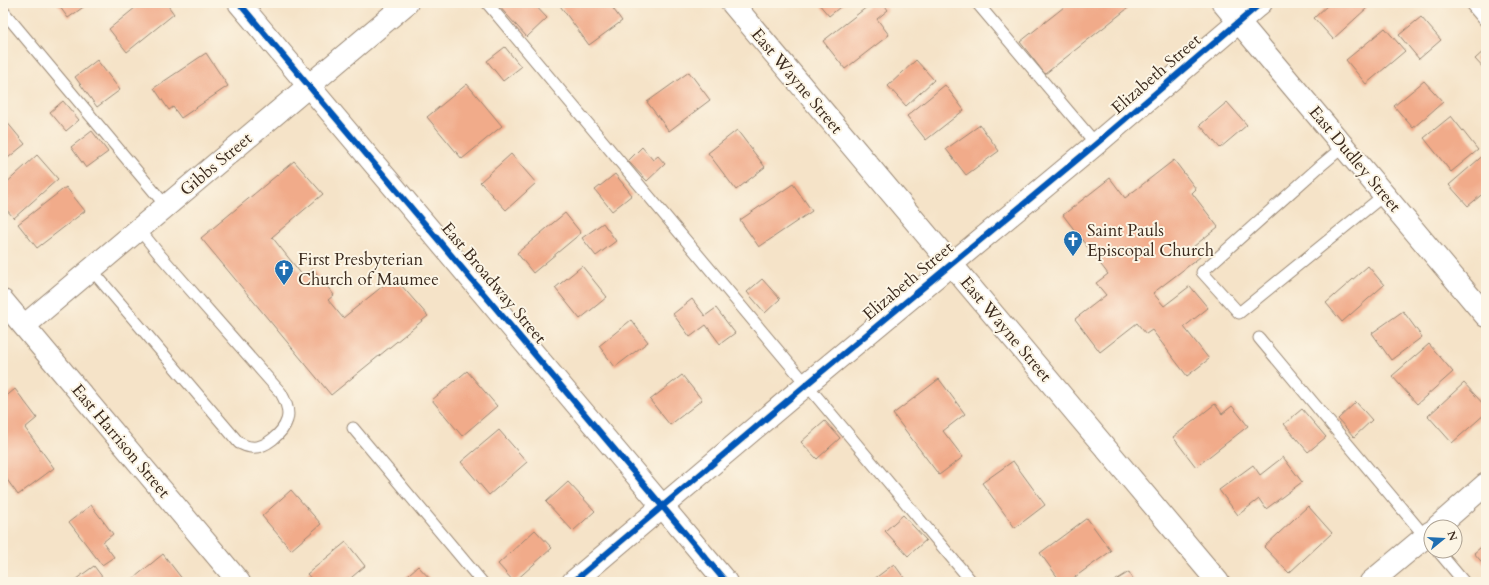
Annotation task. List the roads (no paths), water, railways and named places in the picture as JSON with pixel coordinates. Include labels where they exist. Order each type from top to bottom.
[{"type":"street","name":"East Broadway Street","points":[[239,3],[726,582]]},
{"type":"street","name":"Gibbs Street","points":[[24,326],[407,3]]},
{"type":"street","name":"East Wayne Street","points":[[732,3],[1218,582]]},
{"type":"street","name":"East Dudley Street","points":[[1223,3],[1486,316]]},
{"type":"street","name":"Elizabeth Street","points":[[573,582],[951,263],[1096,144],[1261,3]]},
{"type":"street","name":"East Harrison Street","points":[[3,301],[239,582]]},
{"type":"street","points":[[1451,519],[1486,484]]},
{"type":"street","points":[[1371,582],[1423,544]]},
{"type":"lane","points":[[487,3],[972,582]]},
{"type":"lane","points":[[977,3],[1096,144]]},
{"type":"lane","points":[[1470,3],[1486,22]]},
{"type":"lane","points":[[3,11],[166,206]]},
{"type":"lane","points":[[1344,146],[1202,272],[1238,313],[1384,195]]},
{"type":"lane","points":[[91,269],[239,443],[251,447],[262,445],[276,437],[287,420],[287,404],[281,392],[159,254],[139,229]]},
{"type":"lane","points":[[1259,338],[1423,528]]},
{"type":"lane","points":[[353,428],[482,582]]},
{"type":"lane","points":[[1447,559],[1464,582]]},
{"type":"place","name":"Saint Pauls Episcopal Church","points":[[1073,257]]},
{"type":"place","name":"First Presbyterian Church of Maumee","points":[[284,286]]}]
